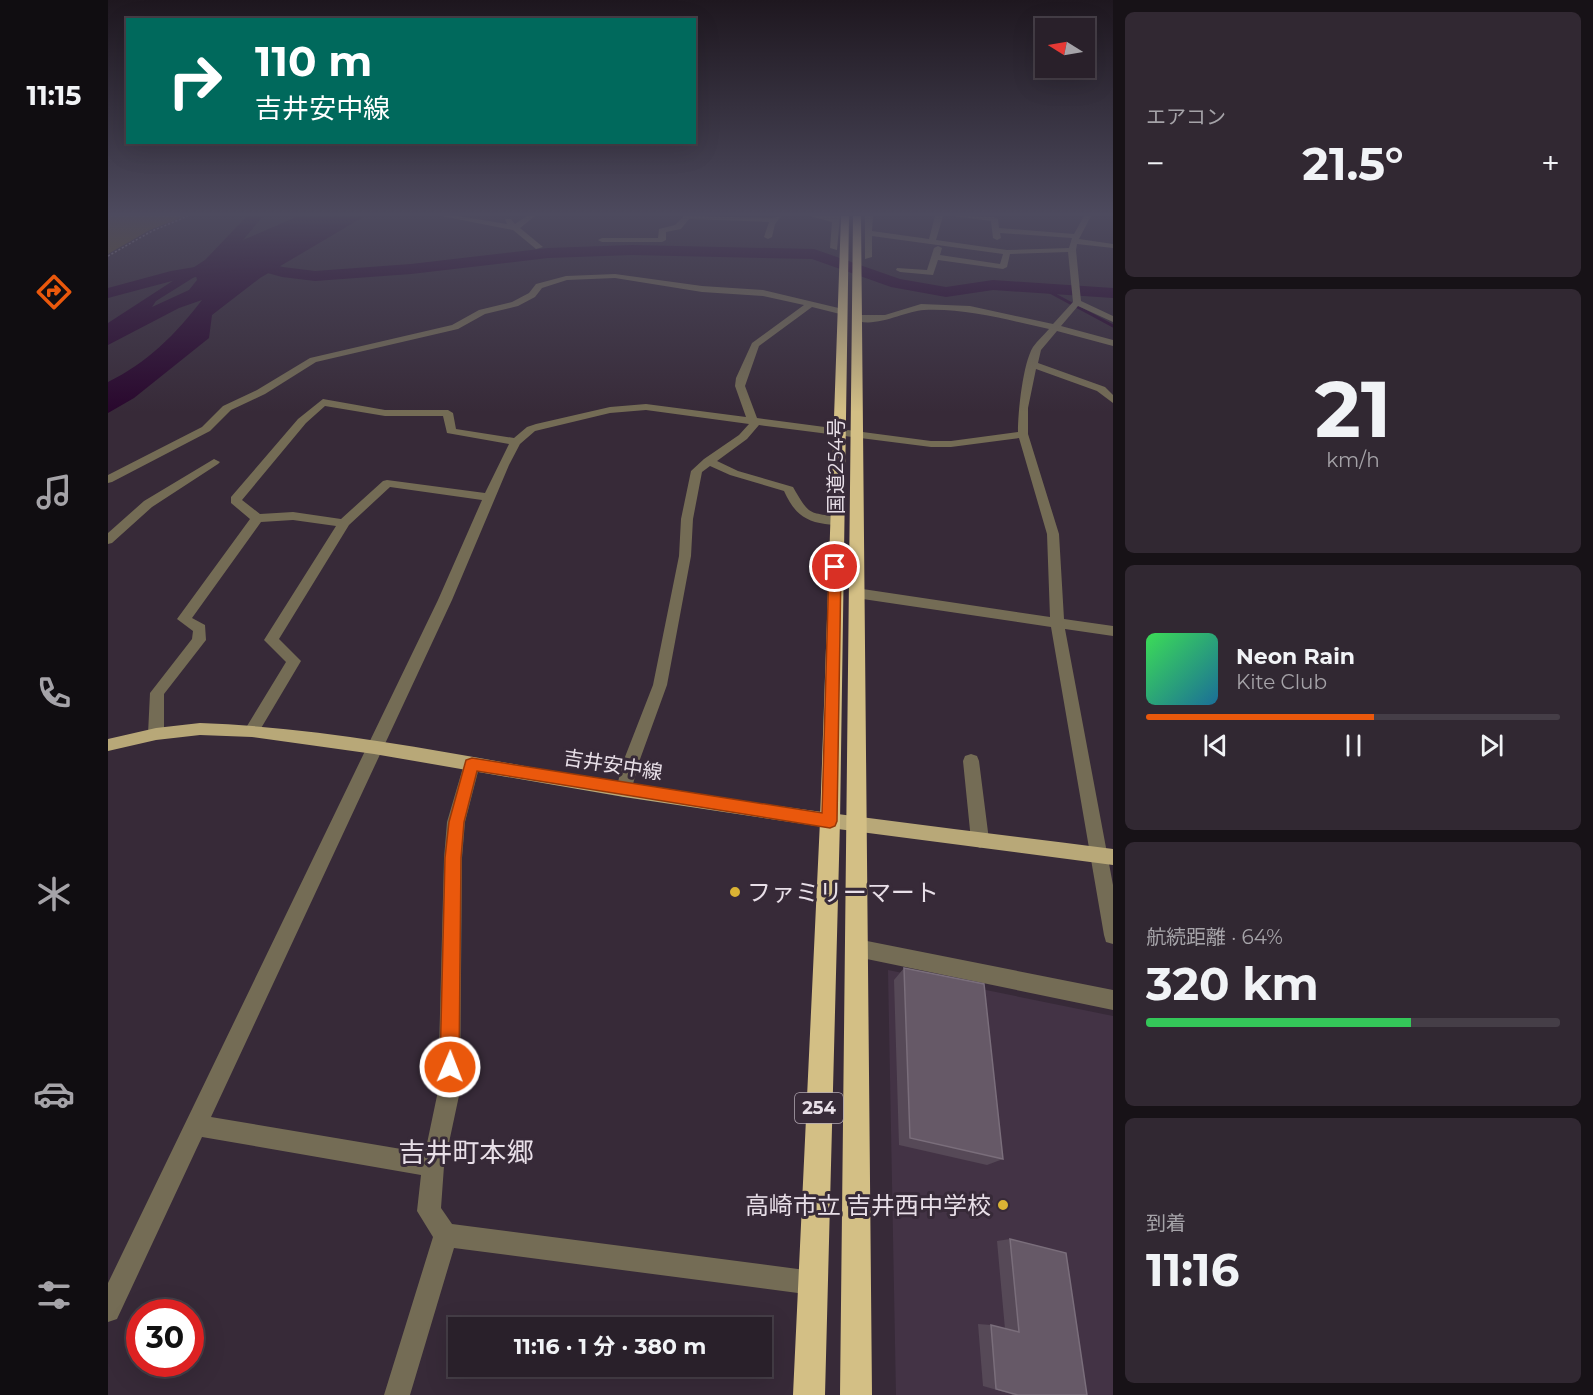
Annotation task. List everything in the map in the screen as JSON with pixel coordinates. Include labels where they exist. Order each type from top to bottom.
[{"type":"highway","name":"国道254号","points":[[850,281],[857,432],[856,824]]},
{"type":"highway","name":"国道254号","points":[[830,821],[840,430],[850,315]]},
{"type":"highway","name":"254","points":[[809,1395],[830,821]]},
{"type":"highway","name":"254","points":[[856,824],[856,1395]]},
{"type":"main road","name":"吉井安中線","points":[[108,745],[156,734],[200,729],[252,731],[374,748],[624,790],[830,821],[1107,856]]},
{"type":"street","points":[[108,480],[206,429],[227,408],[261,392],[313,360],[455,327],[482,312],[515,304],[532,294],[539,286],[556,281]]},
{"type":"street","points":[[651,281],[702,289],[763,293],[812,303],[850,315],[886,318],[921,307],[962,308],[1056,327],[1113,344]]},
{"type":"street","points":[[1076,281],[1076,302],[1036,349],[1023,408],[1023,434],[1053,534],[1057,623],[1107,856],[1113,935]]},
{"type":"street","points":[[1076,302],[1113,319]]},
{"type":"street","points":[[624,790],[631,762],[660,685],[686,556],[687,519],[694,481],[698,471],[708,460],[743,437],[754,424],[740,386],[755,345],[812,303]]},
{"type":"street","points":[[1031,364],[1096,387],[1113,400]]},
{"type":"street","points":[[344,523],[293,516],[256,518],[235,500],[302,421],[323,402],[357,411],[402,416],[448,413],[451,431],[516,442]]},
{"type":"street","points":[[108,1310],[445,600],[487,497],[516,442],[531,429],[540,426],[630,408],[702,413],[857,432],[912,442],[951,444],[1023,434]]},
{"type":"street","points":[[708,460],[734,473],[789,489],[796,505],[813,520],[837,521]]},
{"type":"street","points":[[108,540],[148,504],[214,462]]},
{"type":"street","points":[[252,731],[294,662],[271,640],[344,523],[387,483],[487,497]]},
{"type":"street","points":[[156,734],[157,693],[199,640],[200,629],[184,619],[256,518]]},
{"type":"street","points":[[856,592],[1113,631]]},
{"type":"street","points":[[971,761],[980,840]]},
{"type":"street","points":[[472,764],[456,822],[453,858],[449,1090],[433,1166],[429,1211],[446,1235],[813,1282]]},
{"type":"street","points":[[857,948],[1113,1000]]},
{"type":"street","points":[[196,1125],[433,1166]]},
{"type":"street","points":[[396,1395],[446,1235]]},
{"type":"shaded area","points":[[173,281],[188,281],[156,301],[152,307],[189,290],[196,281],[256,281],[212,315],[209,338],[134,398],[108,413],[108,382],[135,366],[160,347],[202,300],[179,308],[108,345],[108,323]]},
{"type":"shaded area","name":"高崎市立 吉井西中学校","points":[[888,970],[1113,1016],[1113,1395],[896,1395]]},
{"type":"building","points":[[904,968],[984,984],[1003,1159],[910,1138]]},
{"type":"building","points":[[1010,1239],[1066,1253],[1087,1395],[1018,1395],[996,1389],[991,1325],[1019,1332]]},
{"type":"waterway","points":[[108,293],[152,281]]},
{"type":"waterway","points":[[892,281],[946,292],[993,285],[1113,293]]},
{"type":"waterway","points":[[1046,290],[1113,326]]},
{"type":"place","name":"ファミリーマート","points":[[735,892]]},
{"type":"place","name":"高崎市立 吉井西中学校","points":[[1003,1205]]},
{"type":"district","name":"吉井町本郷","points":[[466,1152]]},
{"type":"route","points":[[450,1067],[453,858],[456,822],[472,764],[830,821],[835,567]]}]
